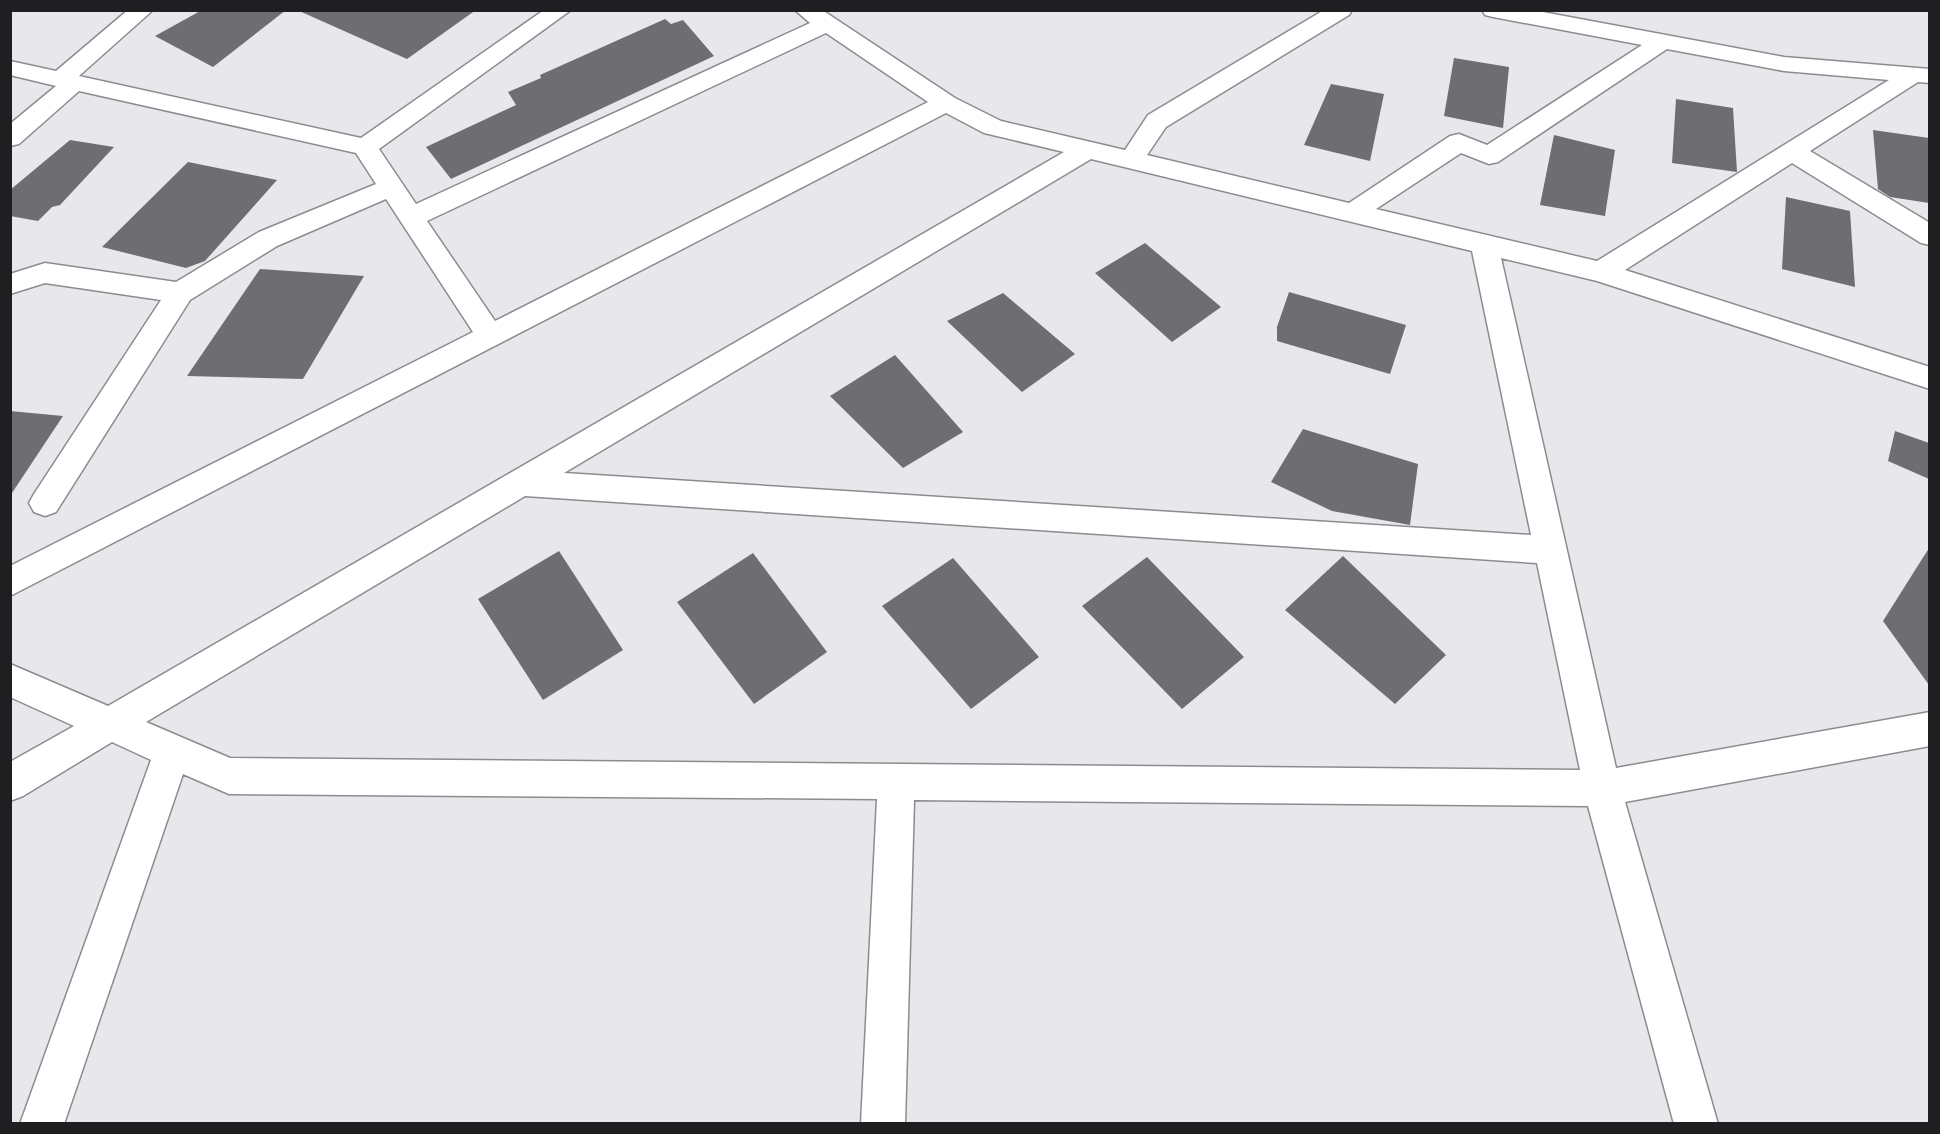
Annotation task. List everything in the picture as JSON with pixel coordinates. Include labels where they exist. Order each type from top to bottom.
[{"type":"street","points":[[10,138],[142,10]]},
{"type":"street","points":[[1131,160],[1156,122],[1341,10]]},
{"type":"street","points":[[1493,10],[1784,64],[1922,75]]},
{"type":"street","points":[[365,147],[553,12]]},
{"type":"street","points":[[412,217],[817,17],[946,103],[993,128],[1601,272],[1929,378]]},
{"type":"street","points":[[1352,213],[1459,142],[1489,156],[1662,42]]},
{"type":"street","points":[[10,68],[365,147],[491,337]]},
{"type":"street","points":[[1601,272],[1793,152],[1922,75]]},
{"type":"street","points":[[10,582],[946,103]]},
{"type":"street","points":[[10,783],[1087,150]]},
{"type":"street","points":[[1793,152],[1929,236]]},
{"type":"street","points":[[45,503],[180,293],[268,239],[392,187]]},
{"type":"street","points":[[1484,244],[1602,788],[1696,1124]]},
{"type":"street","points":[[10,284],[45,273],[180,293]]},
{"type":"street","points":[[10,305],[45,273]]},
{"type":"street","points":[[522,483],[1551,550]]},
{"type":"street","points":[[10,680],[229,776],[1602,788],[1929,729]]},
{"type":"street","points":[[42,1124],[172,751]]},
{"type":"street","points":[[884,1124],[896,782]]},
{"type":"building","points":[[202,10],[286,10],[213,67],[155,36]]},
{"type":"building","points":[[297,10],[476,10],[407,59]]},
{"type":"building","points":[[665,19],[671,24],[683,20],[714,56],[451,179],[426,147],[516,105],[508,92],[541,78],[540,75]]},
{"type":"building","points":[[1454,58],[1509,67],[1503,128],[1444,116]]},
{"type":"building","points":[[1331,84],[1384,94],[1370,161],[1304,145]]},
{"type":"building","points":[[1676,99],[1733,108],[1737,172],[1672,163]]},
{"type":"building","points":[[1873,130],[1929,138],[1929,203],[1890,197],[1878,189]]},
{"type":"building","points":[[1554,135],[1615,150],[1605,216],[1540,205]]},
{"type":"building","points":[[70,140],[114,147],[60,205],[52,207],[38,221],[10,216],[10,190]]},
{"type":"building","points":[[188,162],[277,180],[205,261],[186,268],[102,247]]},
{"type":"building","points":[[1786,197],[1850,211],[1855,287],[1782,269]]},
{"type":"building","points":[[1145,243],[1221,307],[1172,342],[1095,273]]},
{"type":"building","points":[[260,269],[364,276],[303,379],[187,376]]},
{"type":"building","points":[[1289,292],[1406,325],[1390,374],[1277,341],[1277,327]]},
{"type":"building","points":[[1003,293],[1075,354],[1022,392],[947,321]]},
{"type":"building","points":[[895,355],[963,432],[903,468],[830,396]]},
{"type":"building","points":[[10,411],[63,416],[10,496]]},
{"type":"building","points":[[1303,429],[1418,464],[1410,525],[1332,511],[1271,482]]},
{"type":"building","points":[[1895,431],[1929,443],[1929,479],[1888,461]]},
{"type":"building","points":[[1929,548],[1929,685],[1883,621]]},
{"type":"building","points":[[559,551],[623,650],[543,700],[478,599]]},
{"type":"building","points":[[753,553],[827,652],[754,704],[677,602]]},
{"type":"building","points":[[1343,556],[1446,655],[1395,704],[1285,610]]},
{"type":"building","points":[[1147,557],[1244,657],[1182,709],[1082,606]]},
{"type":"building","points":[[953,558],[1039,657],[971,709],[882,606]]}]
